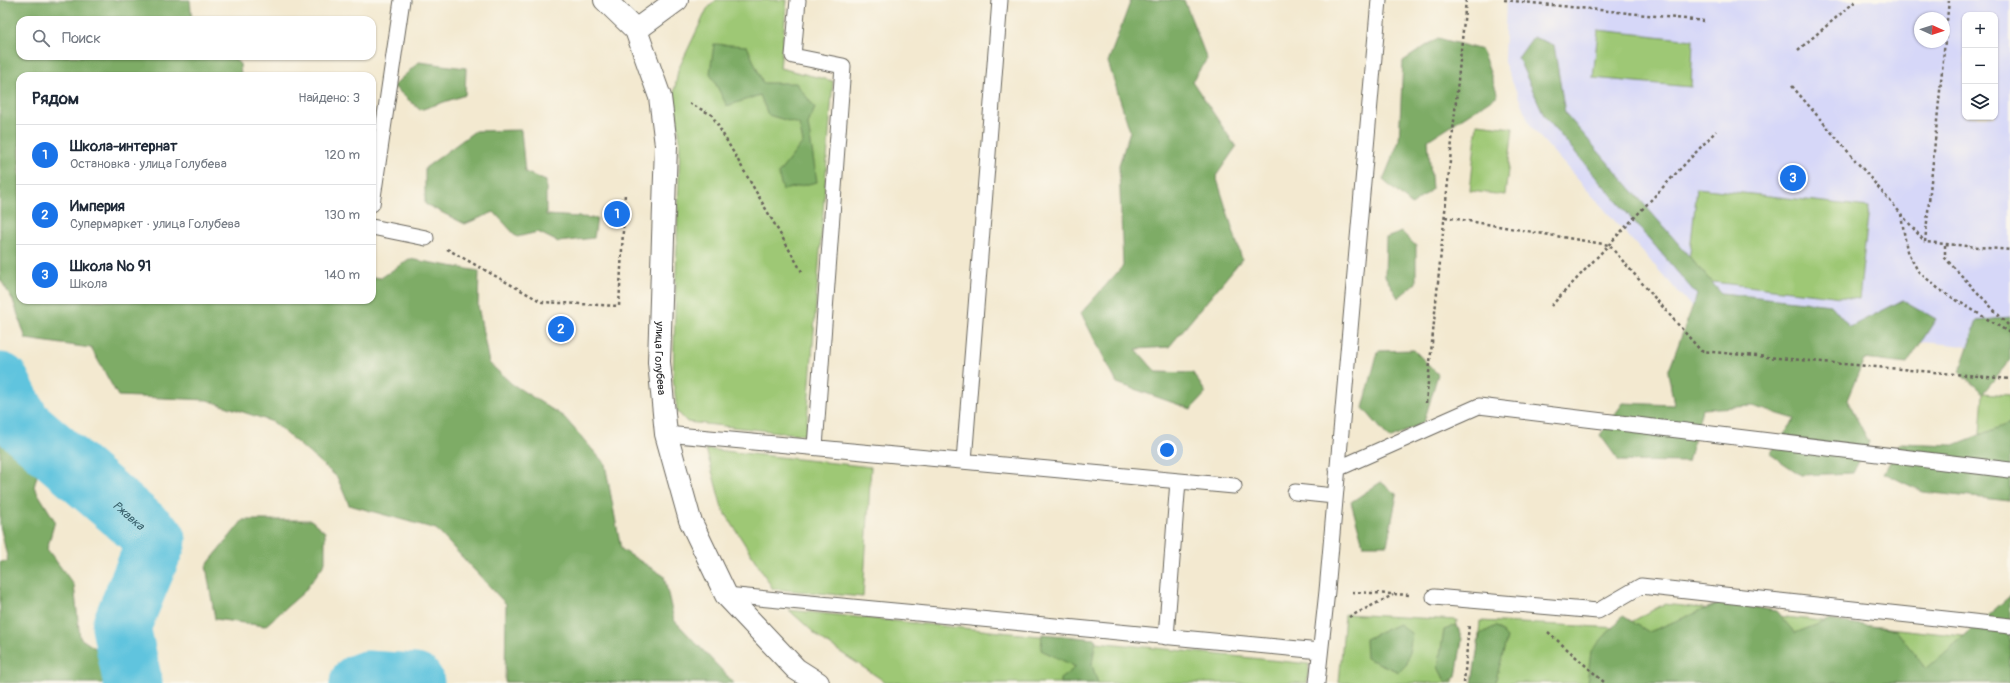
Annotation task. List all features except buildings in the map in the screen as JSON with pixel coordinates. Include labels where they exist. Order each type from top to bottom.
[{"type":"street","name":"улица Голубева","points":[[605,0],[636,30],[660,97],[666,145],[659,362],[666,434],[690,520],[726,595],[796,669],[818,683]]},
{"type":"street","points":[[636,30],[677,0]]},
{"type":"lane","points":[[376,177],[402,0]]},
{"type":"lane","points":[[798,0],[793,56],[843,66],[815,447]]},
{"type":"lane","points":[[964,461],[1000,0]]},
{"type":"lane","points":[[1317,683],[1327,591],[1334,496],[1379,0]]},
{"type":"lane","points":[[376,228],[426,238]]},
{"type":"lane","points":[[1337,469],[1479,406],[2010,470]]},
{"type":"lane","points":[[666,434],[1234,486]]},
{"type":"lane","points":[[1166,637],[1178,481]]},
{"type":"lane","points":[[1295,492],[1334,496]]},
{"type":"lane","points":[[1434,596],[1598,611],[1640,586],[2010,626]]},
{"type":"lane","points":[[726,595],[1320,652]]},
{"type":"path","points":[[1425,406],[1466,0]]},
{"type":"path","points":[[1504,0],[1704,21]]},
{"type":"path","points":[[1798,50],[1858,0]]},
{"type":"path","points":[[1925,242],[1949,0]]},
{"type":"path","points":[[1792,86],[1925,242],[2010,250]]},
{"type":"path","points":[[689,102],[712,115],[825,312]]},
{"type":"path","points":[[1551,306],[1716,131]]},
{"type":"path","points":[[426,238],[542,302],[619,306],[625,193]]},
{"type":"path","points":[[1901,214],[1907,251],[1918,271],[1940,290],[2010,333]]},
{"type":"path","points":[[1445,217],[1609,245],[1701,351],[2010,379]]},
{"type":"path","points":[[1945,245],[1945,258],[2010,327]]},
{"type":"path","points":[[1327,591],[1434,596]]},
{"type":"path","points":[[1322,631],[1394,594]]},
{"type":"path","points":[[1464,683],[1470,600]]},
{"type":"path","points":[[1516,604],[1604,683]]},
{"type":"shaded area","points":[[1506,0],[2010,0],[2010,350],[1705,322],[1531,127],[1504,62]]},
{"type":"green space","points":[[0,0],[190,0],[192,16],[16,16],[16,60],[236,60],[240,64],[241,72],[16,72],[16,304],[376,304],[376,277],[381,278],[409,259],[479,271],[478,306],[489,363],[512,384],[564,417],[605,464],[621,549],[664,576],[674,620],[734,683],[505,682],[506,604],[436,529],[349,505],[337,477],[273,422],[207,400],[118,396],[91,348],[26,339],[13,300],[0,279]]},
{"type":"green space","points":[[716,0],[787,0],[780,68],[833,81],[806,435],[687,422],[677,411],[673,378],[680,140],[674,94],[678,70],[707,9]]},
{"type":"green space","points":[[1131,0],[1184,0],[1207,59],[1192,81],[1236,147],[1216,176],[1242,259],[1169,347],[1136,349],[1156,372],[1193,373],[1206,393],[1191,409],[1117,383],[1081,313],[1123,266],[1119,165],[1130,131],[1108,62]]},
{"type":"green space","points":[[1598,30],[1693,40],[1691,87],[1593,78]]},
{"type":"green space","points":[[1533,37],[1554,45],[1565,113],[1721,293],[1831,305],[1850,327],[1903,300],[1936,319],[1907,364],[1864,359],[1847,400],[1869,442],[1853,473],[1801,475],[1770,454],[1795,419],[1752,406],[1702,409],[1688,462],[1619,461],[1600,435],[1623,403],[1674,405],[1668,372],[1697,295],[1545,117],[1518,58]]},
{"type":"green space","points":[[1438,38],[1482,50],[1498,95],[1428,140],[1432,189],[1412,205],[1383,180],[1399,141],[1403,61]]},
{"type":"green space","points":[[714,44],[747,46],[763,83],[796,83],[815,108],[808,124],[817,182],[783,190],[778,174],[803,142],[799,124],[768,115],[760,95],[727,106],[710,73]]},
{"type":"green space","points":[[419,62],[466,68],[465,95],[420,110],[393,86]]},
{"type":"green space","points":[[1477,124],[1513,128],[1505,195],[1470,191]]},
{"type":"green space","points":[[521,130],[525,172],[546,181],[546,215],[597,218],[594,238],[558,242],[538,232],[517,237],[494,212],[465,224],[425,204],[425,168],[475,131]]},
{"type":"green space","points":[[1697,188],[1869,207],[1859,299],[1687,279]]},
{"type":"green space","points":[[1402,232],[1416,246],[1416,283],[1398,298],[1385,276],[1386,238]]},
{"type":"green space","points":[[2010,317],[2010,360],[1983,393],[1959,372],[1977,321]]},
{"type":"green space","points":[[1414,350],[1438,374],[1424,422],[1390,439],[1363,408],[1378,351]]},
{"type":"green space","points":[[1983,393],[2010,395],[2010,436],[1980,434]]},
{"type":"green space","points":[[2010,423],[2010,501],[1923,492],[1884,473],[1900,443],[1954,445]]},
{"type":"green space","points":[[0,438],[39,468],[34,487],[55,521],[47,549],[74,585],[80,638],[101,652],[105,683],[0,683],[0,562],[8,561],[0,525]]},
{"type":"green space","points":[[706,449],[871,467],[863,597],[773,589],[722,508]]},
{"type":"green space","points":[[1381,482],[1397,495],[1387,545],[1363,545],[1351,502]]},
{"type":"green space","points":[[243,520],[311,520],[325,532],[325,563],[304,592],[265,626],[215,619],[206,566]]},
{"type":"green space","points":[[2010,596],[2010,683],[1587,683],[1591,651],[1623,616],[1649,632],[1722,602],[1776,611],[1795,633],[1829,620],[1896,630],[1926,669]]},
{"type":"green space","points":[[1664,604],[2010,641],[2010,683],[1475,683],[1480,621],[1620,628]]},
{"type":"green space","points":[[789,610],[1309,664],[1307,683],[887,683],[822,640]]},
{"type":"green space","points":[[1345,614],[1457,620],[1453,683],[1339,683]]},
{"type":"green space","points":[[1399,624],[1412,634],[1407,664],[1399,672],[1366,658],[1365,639]]},
{"type":"green space","points":[[1457,625],[1462,639],[1456,677],[1446,683],[1438,667],[1444,630]]},
{"type":"green space","points":[[1496,626],[1507,638],[1495,683],[1472,683],[1480,634]]},
{"type":"green space","points":[[1042,634],[1096,639],[1092,665],[1098,683],[1060,683],[1060,679],[1076,667],[1041,650]]},
{"type":"waterway","name":"Ржавка","points":[[0,382],[22,424],[157,540],[121,627],[133,683]]},
{"type":"waterway","name":"Ржавка","points":[[359,683],[367,680],[415,683]]},
{"type":"place","name":"Школа № 91","points":[[1793,178]]},
{"type":"place","name":"Школа-интернат","points":[[617,214]]},
{"type":"place","name":"Империя","points":[[561,329]]}]
